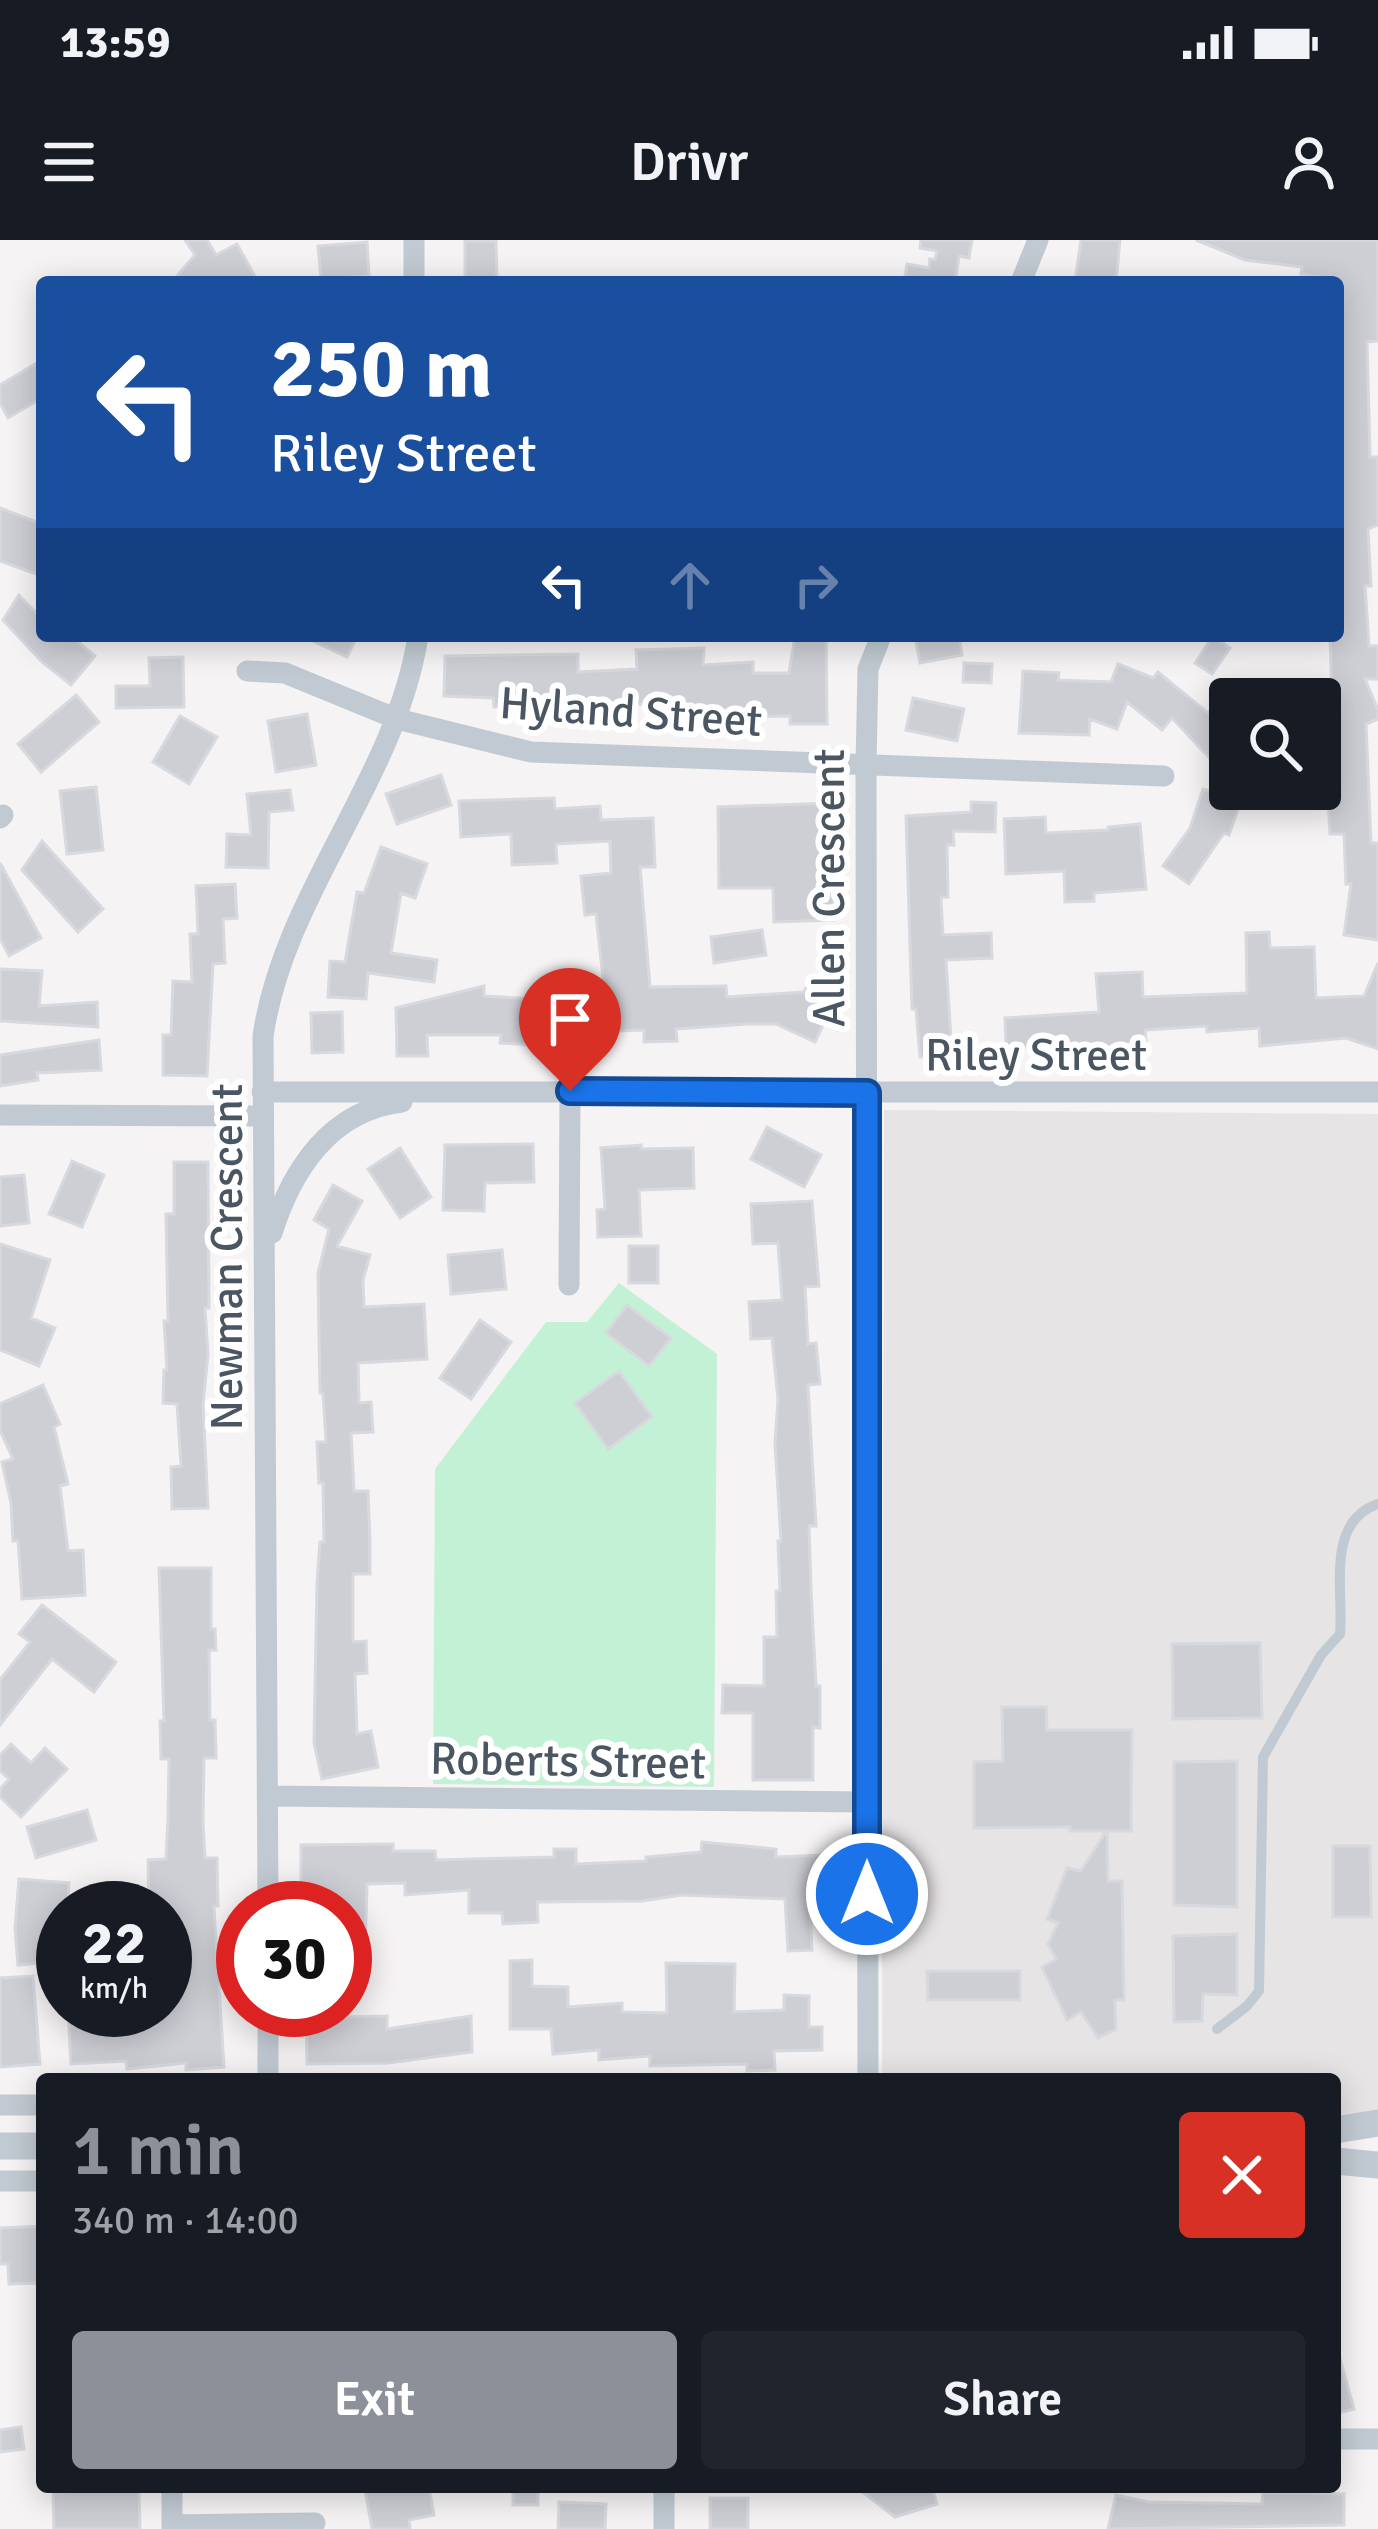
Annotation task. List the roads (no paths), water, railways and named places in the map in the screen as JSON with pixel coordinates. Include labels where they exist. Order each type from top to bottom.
[{"type":"street","points":[[414,240],[415,276]]},
{"type":"street","points":[[1023,276],[1038,240]]},
{"type":"street","name":"Newman Crescent","points":[[268,1881],[262,1092],[269,997],[397,719],[416,642]]},
{"type":"street","name":"Allen Crescent","points":[[868,2073],[866,765],[868,669],[879,642]]},
{"type":"street","name":"Hyland Street","points":[[247,671],[285,673],[397,719],[531,752],[1164,776]]},
{"type":"street","points":[[265,1257],[281,1205],[300,1167],[348,1118],[388,1103],[486,1091]]},
{"type":"street","points":[[569,1285],[570,1091]]},
{"type":"street","name":"Riley Street","points":[[262,1092],[1378,1092]]},
{"type":"street","points":[[0,1115],[263,1116]]},
{"type":"street","name":"Roberts Street","points":[[268,1796],[867,1802]]},
{"type":"street","points":[[268,2037],[268,2073]]},
{"type":"street","points":[[0,2105],[36,2105]]},
{"type":"street","points":[[1341,2129],[1378,2123]]},
{"type":"street","points":[[0,2146],[36,2146]]},
{"type":"street","points":[[1341,2162],[1378,2165]]},
{"type":"street","points":[[0,2181],[36,2181]]},
{"type":"street","points":[[1341,2439],[1378,2439]]},
{"type":"street","points":[[172,2493],[172,2527],[315,2523]]},
{"type":"street","points":[[664,2493],[664,2529]]},
{"type":"lane","points":[[1216,2029],[1259,1991],[1264,1757],[1321,1655],[1340,1634],[1338,1570],[1346,1532],[1363,1510],[1378,1504]]}]
